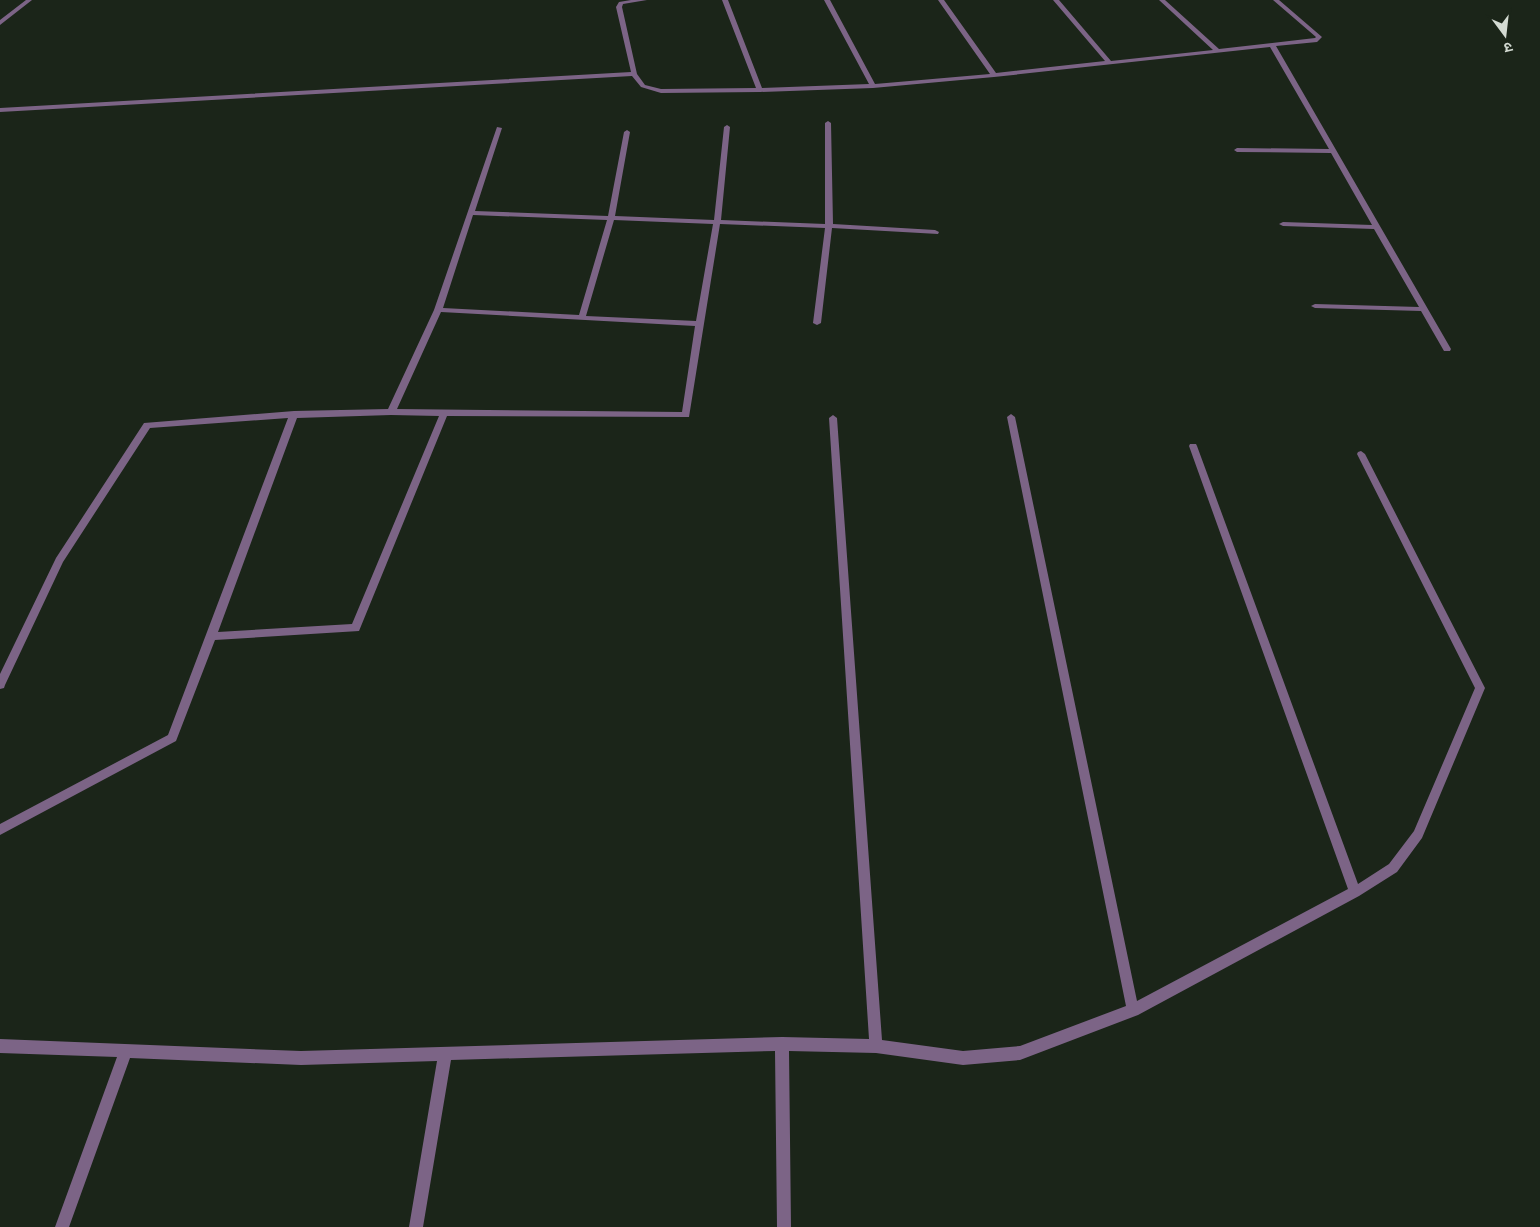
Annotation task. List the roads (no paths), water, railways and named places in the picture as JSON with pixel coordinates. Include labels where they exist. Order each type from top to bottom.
[{"type":"street","points":[[0,23],[29,0]]},
{"type":"street","points":[[644,0],[621,3],[620,7],[634,74],[642,86],[661,91],[873,86],[1110,63],[1317,40],[1319,36],[1276,0]]},
{"type":"street","points":[[725,0],[760,90]]},
{"type":"street","points":[[827,0],[873,86]]},
{"type":"street","points":[[942,0],[994,75]]},
{"type":"street","points":[[1056,0],[1110,63]]},
{"type":"street","points":[[1162,0],[1218,51]]},
{"type":"street","points":[[1272,45],[1447,350]]},
{"type":"street","points":[[0,110],[634,74]]},
{"type":"street","points":[[817,323],[829,226],[828,123]]},
{"type":"street","points":[[0,685],[59,561],[147,425],[294,414],[391,412],[686,415],[699,324],[717,223],[727,127]]},
{"type":"street","points":[[391,412],[438,310],[499,128]]},
{"type":"street","points":[[582,317],[611,219],[627,132]]},
{"type":"street","points":[[1237,150],[1332,150]]},
{"type":"street","points":[[471,213],[829,226],[935,232]]},
{"type":"street","points":[[1283,224],[1376,227]]},
{"type":"street","points":[[1315,306],[1424,309]]},
{"type":"street","points":[[438,310],[699,324]]},
{"type":"street","points":[[211,636],[355,628],[444,413]]},
{"type":"street","points":[[0,830],[172,738],[294,414]]},
{"type":"street","points":[[1011,417],[1133,1010]]},
{"type":"street","points":[[833,418],[876,1046]]},
{"type":"street","points":[[1193,446],[1355,892]]},
{"type":"street","points":[[0,1046],[301,1058],[782,1044],[876,1046],[963,1058],[1020,1053],[1133,1010],[1355,892],[1393,868],[1418,834],[1480,688],[1361,454]]},
{"type":"street","points":[[782,1044],[784,1227]]},
{"type":"street","points":[[62,1227],[126,1050]]},
{"type":"street","points":[[416,1227],[445,1054]]}]
